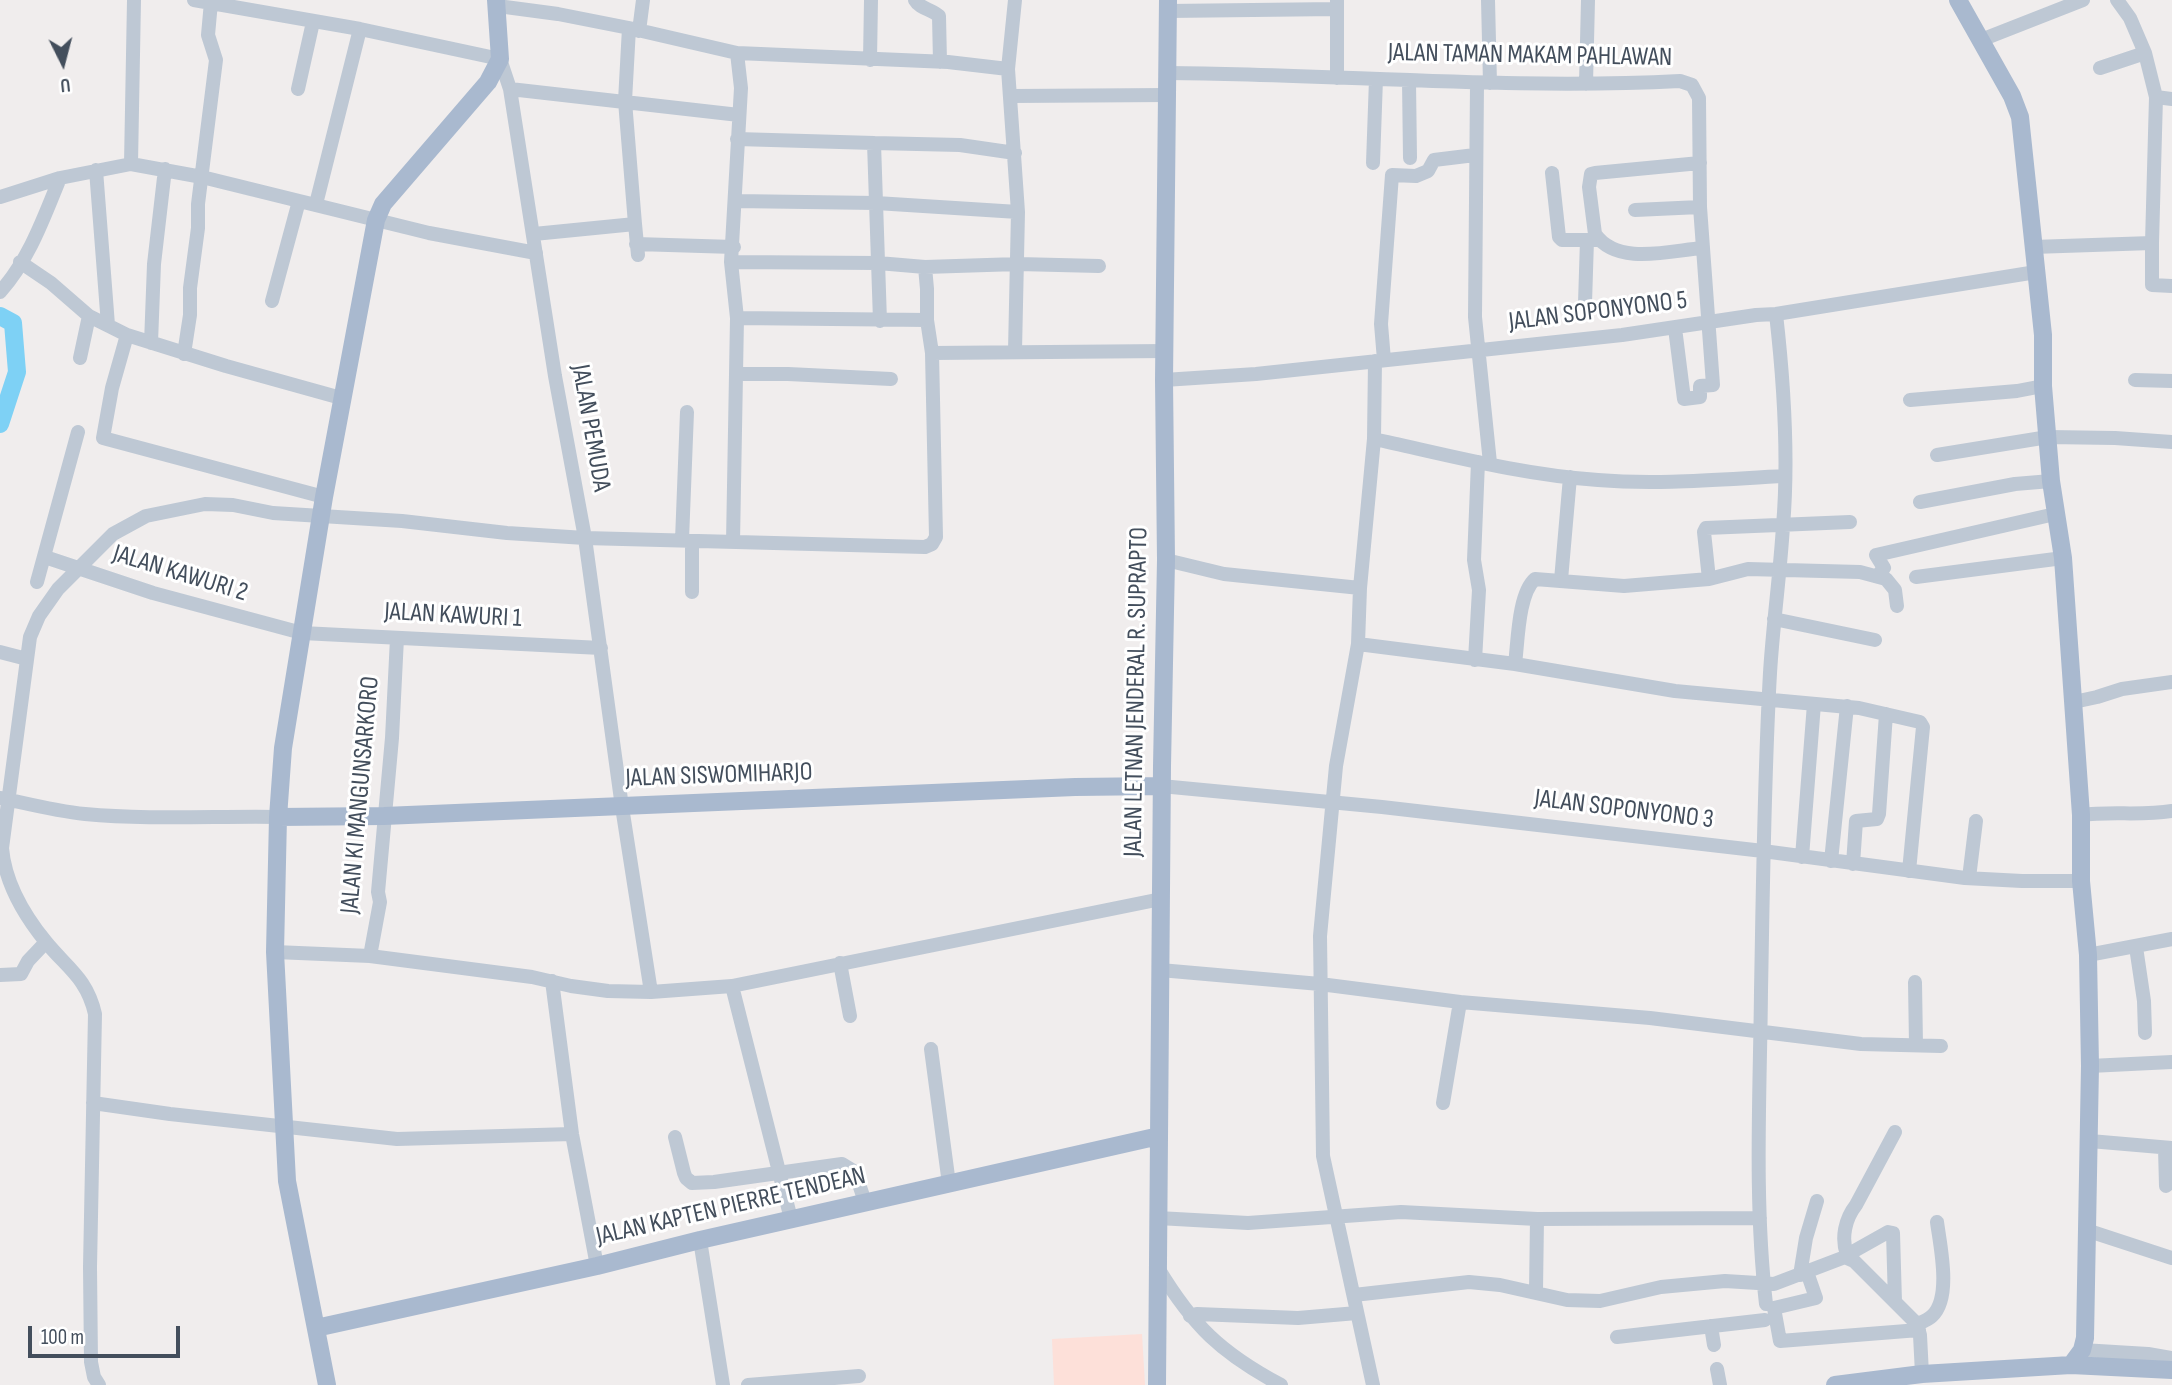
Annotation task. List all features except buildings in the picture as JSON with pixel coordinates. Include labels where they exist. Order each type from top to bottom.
[{"type":"main road","points":[[1958,0],[2012,96],[2020,117],[2043,335],[2043,386],[2051,481],[2063,558],[2081,814],[2081,881],[2088,955],[2090,1066],[2085,1338],[2082,1350],[2071,1365]]},
{"type":"main road","points":[[327,1385],[287,1181],[283,1128],[275,952],[278,817],[283,748],[341,398],[376,220],[383,204],[405,177],[475,99],[501,54],[497,3]]},
{"type":"main road","name":"JALAN LETNAN JENDERAL R. SUPRAPTO","points":[[1157,1385],[1161,786],[1166,560],[1164,380],[1168,6]]},
{"type":"main road","name":"JALAN SISWOMIHARJO","points":[[278,817],[384,816],[1161,786]]},
{"type":"main road","name":"JALAN KAPTEN PIERRE TENDEAN","points":[[316,1328],[1159,1136]]},
{"type":"main road","points":[[1835,1385],[1922,1374],[2071,1365],[2172,1370]]},
{"type":"street","points":[[131,164],[134,0]]},
{"type":"street","points":[[194,0],[501,54]]},
{"type":"street","points":[[643,0],[634,29],[625,102],[637,249],[925,267],[1018,264],[1099,266]]},
{"type":"street","points":[[870,60],[871,0]]},
{"type":"street","points":[[915,0],[917,5],[932,10],[939,16],[940,62]]},
{"type":"street","points":[[1015,0],[1008,69],[1012,96],[1018,212],[1016,351]]},
{"type":"street","points":[[1475,660],[1479,590],[1475,560],[1484,462],[1475,317],[1475,155],[1484,84],[1488,0]]},
{"type":"street","points":[[1586,84],[1588,0]]},
{"type":"street","points":[[1980,40],[2083,0]]},
{"type":"street","points":[[2117,0],[2130,18],[2145,53],[2156,97],[2152,285],[2172,286]]},
{"type":"street","points":[[184,354],[216,60],[208,35],[211,2]]},
{"type":"street","points":[[497,3],[634,29],[737,53],[979,64],[1008,69]]},
{"type":"street","points":[[1168,6],[1337,4],[1337,78]]},
{"type":"street","points":[[298,89],[313,22]]},
{"type":"street","points":[[316,204],[360,29]]},
{"type":"street","points":[[733,542],[737,318],[732,255],[741,88],[737,53]]},
{"type":"street","points":[[2100,68],[2145,53]]},
{"type":"street","name":"JALAN PEMUDA","points":[[501,54],[510,89],[555,376],[585,538],[650,992]]},
{"type":"street","name":"JALAN TAMAN MAKAM PAHLAWAN","points":[[1168,73],[1484,84],[1680,81],[1692,85],[1699,98],[1702,248],[1713,384],[1700,386],[1700,397],[1684,398],[1675,328]]},
{"type":"street","points":[[1373,163],[1376,79]]},
{"type":"street","points":[[1409,81],[1410,158]]},
{"type":"street","points":[[510,89],[739,115]]},
{"type":"street","points":[[1012,96],[1168,95]]},
{"type":"street","points":[[2156,97],[2172,99]]},
{"type":"street","points":[[737,138],[960,145],[1015,153]]},
{"type":"street","points":[[874,143],[880,321]]},
{"type":"street","points":[[1373,1385],[1323,1156],[1320,936],[1336,766],[1358,644],[1392,175],[1416,176],[1428,172],[1434,160],[1475,155]]},
{"type":"street","points":[[1585,303],[1593,240],[1589,187],[1591,174],[1700,163]]},
{"type":"street","points":[[0,197],[60,178],[131,164],[202,177],[429,233],[536,253]]},
{"type":"street","points":[[151,342],[154,264],[164,169]]},
{"type":"street","points":[[96,170],[108,325]]},
{"type":"street","points":[[1552,173],[1559,237],[1562,240],[1593,240],[1620,252],[1641,254],[1702,248]]},
{"type":"street","points":[[4,287],[41,223],[60,178]]},
{"type":"street","points":[[272,301],[299,201]]},
{"type":"street","points":[[735,201],[876,203],[1018,212]]},
{"type":"street","points":[[1635,210],[1700,207]]},
{"type":"street","points":[[534,234],[635,224]]},
{"type":"street","points":[[2033,247],[2152,243]]},
{"type":"street","points":[[20,262],[51,283],[89,316],[127,335],[184,354],[341,398]]},
{"type":"street","points":[[99,1385],[91,1362],[90,1337],[95,1014],[87,988],[46,942],[3,877],[4,799],[30,637],[39,617],[58,589],[113,534],[129,524],[163,512],[220,503],[273,513],[402,521],[507,533],[585,538],[925,547],[932,544],[936,537],[932,352],[927,320],[928,289],[925,267]]},
{"type":"street","name":"JALAN SOPONYONO 5","points":[[1164,380],[1256,374],[1675,328],[2036,272]]},
{"type":"street","points":[[1766,1304],[1760,1218],[1759,1033],[1763,787],[1783,524],[1782,370],[1776,314]]},
{"type":"street","points":[[80,358],[89,316]]},
{"type":"street","points":[[737,318],[927,320]]},
{"type":"street","points":[[103,438],[108,407],[127,335]]},
{"type":"street","points":[[932,352],[1166,351]]},
{"type":"street","points":[[736,374],[891,379]]},
{"type":"street","points":[[2135,380],[2172,381]]},
{"type":"street","points":[[1910,400],[2017,391],[2043,386]]},
{"type":"street","points":[[687,412],[687,541],[692,592]]},
{"type":"street","points":[[37,582],[74,430],[324,497]]},
{"type":"street","points":[[1937,455],[2048,437],[2172,442]]},
{"type":"street","points":[[1374,439],[1570,477],[1661,482],[1784,476]]},
{"type":"street","points":[[1561,580],[1570,477]]},
{"type":"street","points":[[1920,502],[2003,486],[2051,481]]},
{"type":"street","points":[[1878,575],[1884,568],[1879,554],[2055,514]]},
{"type":"street","points":[[1709,579],[1704,528],[1850,522]]},
{"type":"street","name":"JALAN KAWURI 2","points":[[45,557],[153,593],[302,633]]},
{"type":"street","points":[[1916,578],[2063,558]]},
{"type":"street","points":[[1166,560],[1224,574],[1360,588]]},
{"type":"street","points":[[1515,664],[1524,595],[1529,584],[1535,579],[1624,586],[1709,579],[1748,569],[1860,572],[1878,575],[1891,583],[1895,590],[1897,606]]},
{"type":"street","points":[[1774,619],[1875,640]]},
{"type":"street","name":"JALAN KAWURI 1","points":[[302,633],[601,649]]},
{"type":"street","name":"JALAN KI MANGUNSARKORO","points":[[370,956],[380,902],[378,892],[392,738],[397,638]]},
{"type":"street","points":[[1358,644],[1515,664],[1675,691],[1847,706],[1920,722],[1923,726],[1909,871]]},
{"type":"street","points":[[0,652],[27,659]]},
{"type":"street","points":[[2074,702],[2122,689],[2172,682]]},
{"type":"street","points":[[1802,857],[1814,704]]},
{"type":"street","points":[[1830,861],[1847,706]]},
{"type":"street","points":[[1853,864],[1856,821],[1877,819],[1879,814],[1886,714]]},
{"type":"street","name":"JALAN SOPONYONO 3","points":[[1161,786],[1332,802],[1763,851],[1969,878],[2081,881]]},
{"type":"street","points":[[4,799],[37,808],[86,814],[135,817],[278,817]]},
{"type":"street","points":[[2081,814],[2172,811]]},
{"type":"street","points":[[1969,878],[1976,821]]},
{"type":"street","points":[[275,952],[370,956],[608,991],[650,992],[732,986],[1161,899]]},
{"type":"street","points":[[2088,955],[2172,939]]},
{"type":"street","points":[[0,975],[24,972],[28,961],[46,942]]},
{"type":"street","points":[[2136,947],[2144,1001],[2145,1033]]},
{"type":"street","points":[[840,963],[850,1016]]},
{"type":"street","points":[[1160,970],[1320,984],[1460,1002],[1650,1018],[1861,1044],[1941,1045]]},
{"type":"street","points":[[552,981],[572,1134],[597,1266]]},
{"type":"street","points":[[1915,982],[1916,1045]]},
{"type":"street","points":[[732,986],[791,1219]]},
{"type":"street","points":[[1443,1103],[1460,1002]]},
{"type":"street","points":[[931,1049],[949,1184]]},
{"type":"street","points":[[2090,1066],[2172,1062]]},
{"type":"street","points":[[93,1103],[283,1128],[397,1139],[572,1134]]},
{"type":"street","points":[[1895,1132],[1848,1216],[1843,1245],[1846,1256],[1918,1327],[1922,1374]]},
{"type":"street","points":[[676,1137],[684,1173],[692,1183],[842,1164],[855,1172],[865,1202]]},
{"type":"street","points":[[2090,1141],[2169,1148],[2166,1186]]},
{"type":"street","points":[[1817,1201],[1806,1238],[1804,1273],[1816,1298],[1774,1308],[1780,1341],[1918,1327],[1932,1316],[1939,1304],[1944,1270],[1937,1222]]},
{"type":"street","points":[[1158,1218],[1248,1223],[1401,1212],[1537,1219],[1760,1218]]},
{"type":"street","points":[[1536,1291],[1537,1219]]},
{"type":"street","points":[[2086,1230],[2172,1258]]},
{"type":"street","points":[[1354,1295],[1469,1282],[1536,1291],[1567,1300],[1600,1301],[1619,1299],[1661,1287],[1725,1281],[1774,1284],[1846,1256],[1888,1232],[1893,1233],[1895,1302]]},
{"type":"street","points":[[700,1240],[723,1385]]},
{"type":"street","points":[[1158,1268],[1179,1304],[1208,1336],[1244,1366],[1280,1385]]},
{"type":"street","points":[[1189,1316],[1197,1314],[1298,1318],[1357,1313]]},
{"type":"street","points":[[1617,1337],[1765,1320]]},
{"type":"street","points":[[1711,1326],[1714,1345]]},
{"type":"street","points":[[2082,1350],[2172,1358]]},
{"type":"street","points":[[1717,1369],[1720,1385]]},
{"type":"street","points":[[748,1385],[859,1376]]},
{"type":"shaded area","points":[[1142,1334],[1145,1385],[1054,1385],[1052,1339]]},
{"type":"waterway","points":[[0,316],[13,323],[17,372],[0,424]]}]
